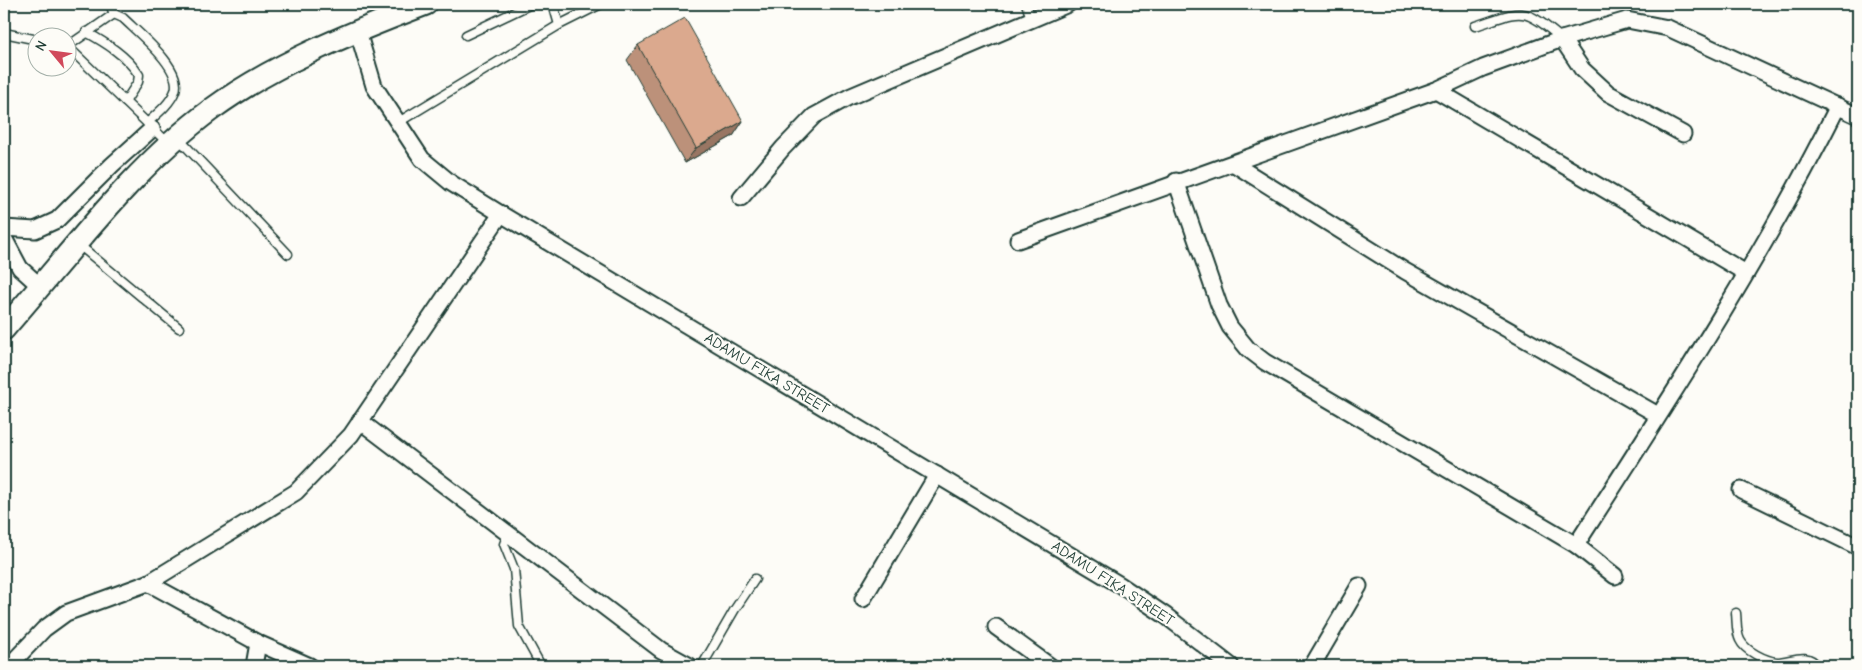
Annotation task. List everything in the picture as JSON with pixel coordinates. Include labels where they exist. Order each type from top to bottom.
[{"type":"street","points":[[4,329],[134,180],[174,141],[212,109],[301,57],[426,4]]},
{"type":"street","points":[[742,198],[783,148],[814,116],[849,97],[1028,11],[1068,4]]},
{"type":"street","points":[[1018,240],[1176,181],[1234,164],[1436,90],[1483,68],[1562,39],[1627,20],[1668,28],[1858,116]]},
{"type":"street","name":"ADAMU FIKA STREET","points":[[358,32],[374,86],[422,159],[437,174],[1120,585],[1166,616],[1231,666]]},
{"type":"street","points":[[1562,39],[1582,69],[1608,93],[1683,134]]},
{"type":"street","points":[[1436,90],[1746,273]]},
{"type":"street","points":[[1576,545],[1797,188],[1838,106]]},
{"type":"street","points":[[4,228],[35,230],[57,220],[150,126]]},
{"type":"street","points":[[1234,164],[1405,271],[1658,415]]},
{"type":"street","points":[[1176,181],[1219,305],[1230,326],[1248,348],[1265,362],[1576,545],[1615,576]]},
{"type":"street","points":[[9,666],[44,628],[66,613],[148,583],[296,492],[351,435],[501,214]]},
{"type":"street","points":[[4,238],[20,268],[41,287]]},
{"type":"street","points":[[360,421],[679,664]]},
{"type":"street","points":[[863,599],[937,475]]},
{"type":"street","points":[[1741,490],[1858,547]]},
{"type":"street","points":[[148,583],[258,643],[310,666]]},
{"type":"street","points":[[1312,666],[1359,586]]},
{"type":"street","points":[[996,627],[1050,666]]},
{"type":"street","points":[[254,666],[258,643]]},
{"type":"lane","points":[[110,4],[114,14],[123,18],[166,62],[176,79],[175,89],[170,101],[150,126]]},
{"type":"lane","points":[[466,35],[531,4]]},
{"type":"lane","points":[[553,4],[559,25]]},
{"type":"lane","points":[[397,122],[559,25],[600,4]]},
{"type":"lane","points":[[1475,26],[1518,12],[1539,20],[1562,39]]},
{"type":"lane","points":[[78,38],[114,14]]},
{"type":"lane","points":[[86,32],[122,56],[139,75],[138,82],[125,102]]},
{"type":"lane","points":[[9,34],[28,38]]},
{"type":"lane","points":[[78,56],[150,126],[174,141],[288,254]]},
{"type":"lane","points":[[78,244],[179,328]]},
{"type":"lane","points":[[508,534],[504,544],[505,551],[514,569],[519,626],[541,666]]},
{"type":"lane","points":[[702,666],[755,579]]},
{"type":"lane","points":[[1736,613],[1738,632],[1746,648],[1774,662],[1800,658],[1809,659],[1817,666]]},
{"type":"building","points":[[685,18],[743,121],[696,148],[638,45]]}]
